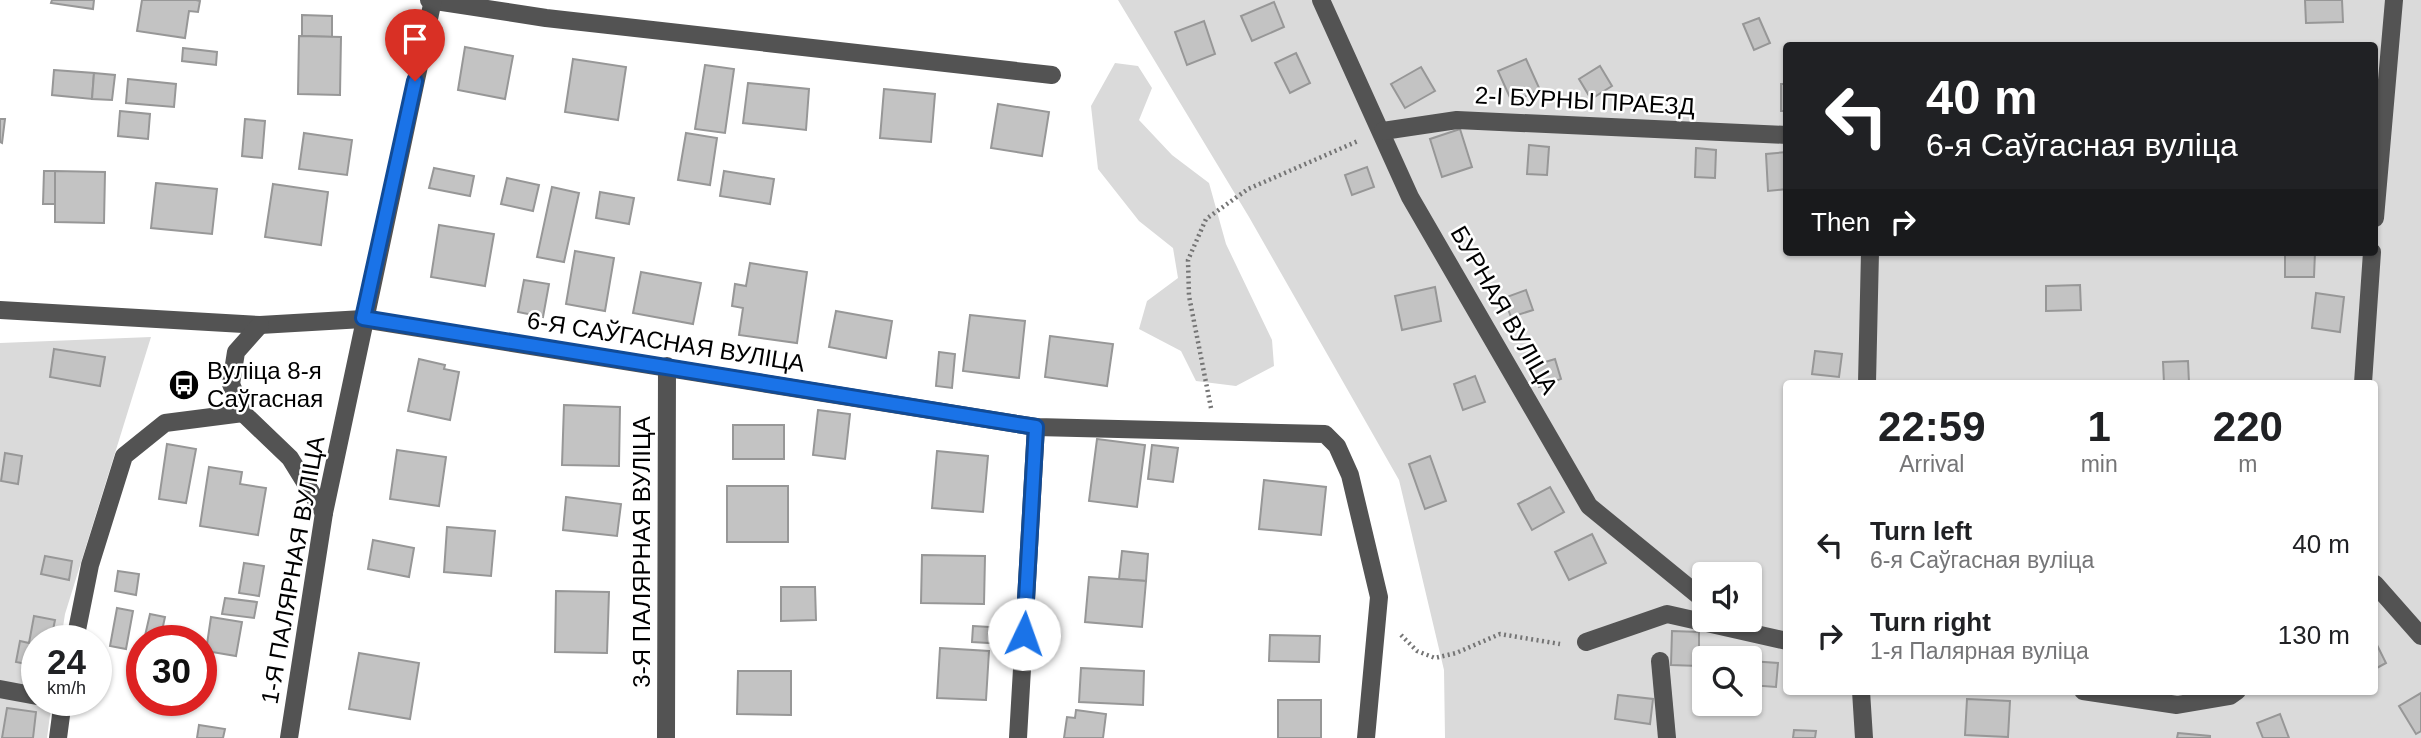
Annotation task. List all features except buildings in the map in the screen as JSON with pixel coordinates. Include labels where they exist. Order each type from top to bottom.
[{"type":"street","name":"БУРНАЯ ВУЛІЦА","points":[[1321,0],[1410,197],[1589,506],[1692,590]]},
{"type":"street","points":[[2378,169],[2395,0]]},
{"type":"street","points":[[432,1],[546,18],[1052,75]]},
{"type":"street","name":"1-Я ПАЛЯРНАЯ ВУЛІЦА","points":[[289,738],[324,513],[432,1]]},
{"type":"street","name":"2-І БУРНЫ ПРАЕЗД","points":[[1382,131],[1457,120],[1783,135]]},
{"type":"street","points":[[1867,380],[1870,256]]},
{"type":"street","points":[[2363,380],[2372,256]]},
{"type":"street","name":"6-Я САЎГАСНАЯ ВУЛІЦА","points":[[1,307],[260,325],[363,318],[1036,427],[1325,434],[1337,446],[1350,475],[1379,597],[1378,612]]},
{"type":"street","points":[[260,325],[236,352],[230,384],[243,413],[290,458],[324,513]]},
{"type":"street","name":"3-Я ПАЛЯРНАЯ ВУЛІЦА","points":[[666,738],[667,366]]},
{"type":"street","points":[[78,625],[90,565],[124,456],[165,423],[243,413]]},
{"type":"street","points":[[1018,738],[1036,427]]},
{"type":"street","points":[[2378,587],[2421,636]]},
{"type":"street","points":[[1366,738],[1378,612]]},
{"type":"street","points":[[1586,642],[1667,614],[1692,618]]},
{"type":"street","points":[[1758,632],[1783,640]]},
{"type":"street","points":[[1660,661],[1667,738]]},
{"type":"street","points":[[0,689],[21,693]]},
{"type":"street","points":[[1861,695],[1864,738]]},
{"type":"street","points":[[2110,695],[2177,705],[2231,695]]},
{"type":"street","points":[[58,738],[60,716]]},
{"type":"path","points":[[1212,413],[1189,296],[1188,260],[1206,219],[1248,189],[1382,131]]},
{"type":"path","points":[[1378,612],[1417,651],[1435,658],[1456,653],[1500,634],[1553,645],[1586,642]]},
{"type":"shaded area","points":[[1118,0],[2421,0],[2421,738],[1445,738],[1444,670],[1399,480],[1249,217]]},
{"type":"shaded area","points":[[1115,63],[1138,66],[1152,88],[1139,120],[1172,155],[1209,183],[1226,244],[1272,340],[1274,366],[1236,386],[1196,381],[1181,351],[1139,329],[1147,301],[1178,278],[1173,248],[1139,221],[1098,169],[1091,106]]},
{"type":"shaded area","points":[[151,337],[63,625],[21,625],[21,716],[50,716],[47,738],[0,738],[0,343]]},
{"type":"place","name":"Вуліца 8-я Саўгасная","points":[[184,385]]},
{"type":"route","points":[[415,81],[363,318],[1036,427],[1024,634]]}]
